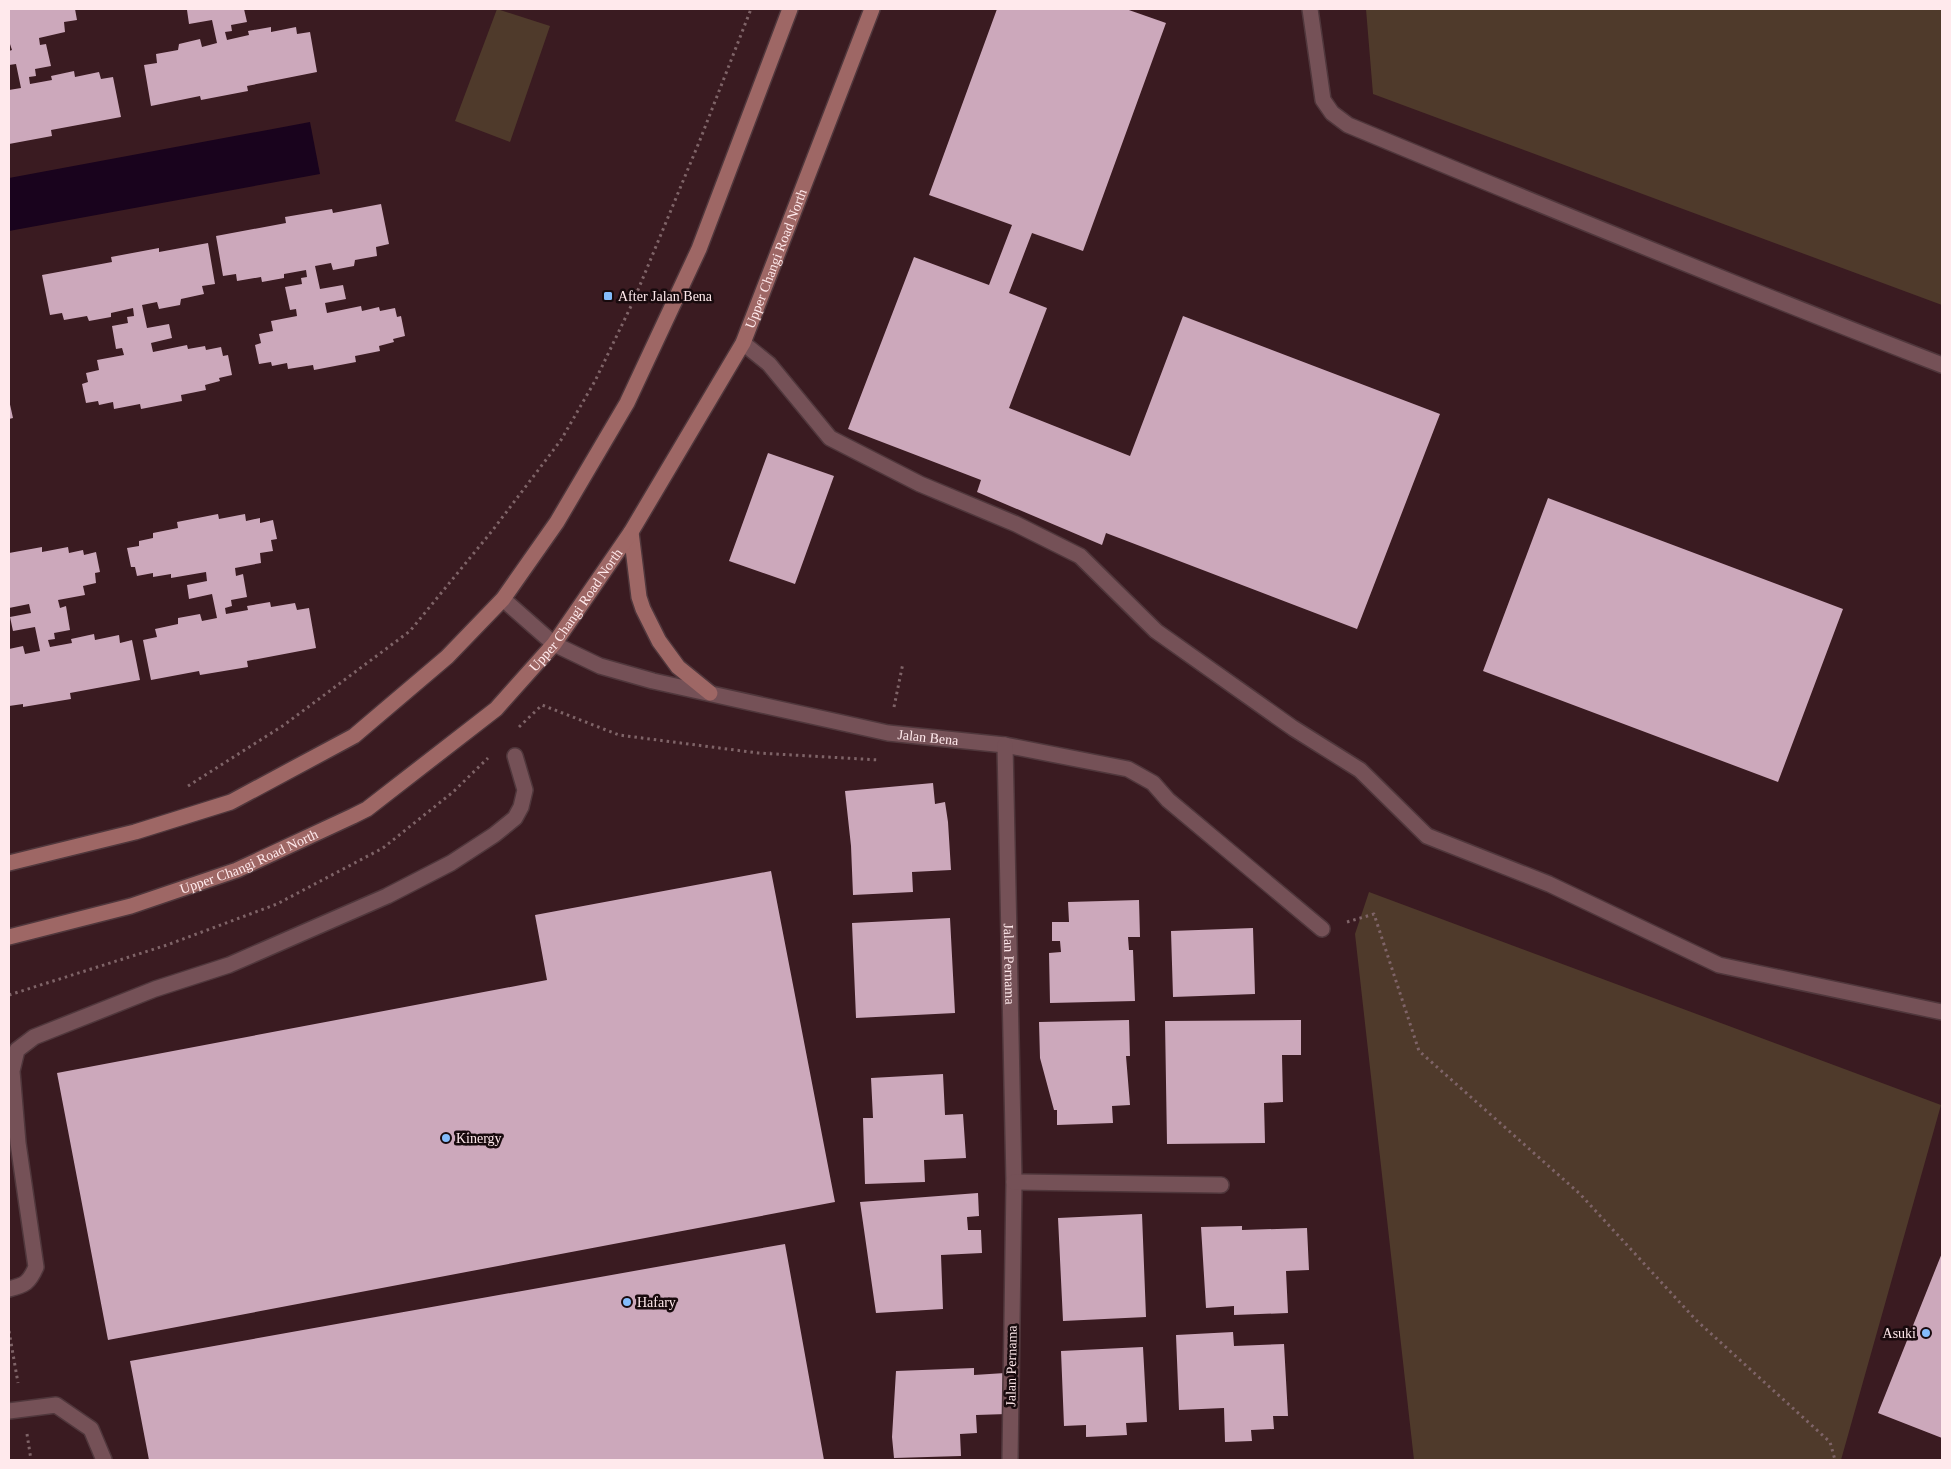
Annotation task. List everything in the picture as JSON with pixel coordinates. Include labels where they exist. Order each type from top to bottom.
[{"type":"street","points":[[9,863],[135,832],[231,802],[354,736],[447,657],[503,599],[557,522],[627,403],[699,250],[790,9]]},
{"type":"street","name":"Upper Changi Road North","points":[[9,937],[132,906],[237,870],[367,809],[496,710],[554,644],[631,532],[743,343],[872,9]]},
{"type":"street","points":[[1310,9],[1323,100],[1332,113],[1348,125],[1621,238],[1942,365]]},
{"type":"street","points":[[743,343],[769,364],[830,438],[920,484],[1016,524],[1080,556],[1156,631],[1294,728],[1360,770],[1427,836],[1549,884],[1719,965],[1942,1012]]},
{"type":"street","points":[[631,532],[639,597],[643,609],[659,641],[678,667],[710,693]]},
{"type":"street","name":"Jalan Bena","points":[[503,599],[554,644],[600,666],[653,681],[888,733],[1005,745],[1128,769],[1153,783],[1168,800],[1322,929]]},
{"type":"street","name":"Jalan Pernama","points":[[1005,745],[1014,1182],[1010,1460]]},
{"type":"street","points":[[9,1289],[23,1286],[31,1279],[36,1267],[18,1143],[12,1071],[17,1050],[34,1037],[155,989],[229,966],[387,896],[451,863],[494,835],[515,818],[521,807],[525,790],[515,756]]},
{"type":"street","points":[[1014,1182],[1221,1185]]},
{"type":"street","points":[[9,1411],[56,1405],[91,1429],[104,1460]]},
{"type":"path","points":[[183,789],[284,725],[410,631],[492,531],[561,440],[595,381],[633,302],[700,140],[751,9]]},
{"type":"path","points":[[888,733],[903,664]]},
{"type":"path","points":[[542,705],[619,735],[758,753],[882,760]]},
{"type":"path","points":[[1322,929],[1374,914],[1420,1051],[1580,1194],[1696,1320],[1830,1442],[1835,1460]]},
{"type":"shaded area","points":[[497,9],[550,26],[510,142],[455,121]]},
{"type":"shaded area","points":[[1366,9],[1942,9],[1942,305],[1373,94]]},
{"type":"shaded area","points":[[310,122],[320,174],[9,231],[9,178]]},
{"type":"shaded area","points":[[1369,892],[1941,1105],[1841,1460],[1414,1460],[1355,934]]},
{"type":"building","points":[[9,9],[75,9],[77,20],[64,22],[65,32],[39,38],[40,45],[46,44],[51,66],[35,69],[36,76],[29,77],[30,84],[52,80],[51,76],[74,71],[75,77],[99,72],[101,79],[113,77],[121,117],[51,130],[52,136],[9,144],[9,90],[21,88],[16,64],[9,65],[9,51],[12,50],[9,41]]},
{"type":"building","points":[[244,9],[247,22],[231,25],[232,31],[225,32],[227,40],[249,35],[248,31],[271,27],[271,32],[296,27],[297,34],[310,32],[317,72],[247,86],[248,91],[201,100],[200,96],[151,106],[144,65],[157,63],[156,54],[178,50],[179,44],[200,39],[202,47],[217,43],[212,20],[189,24],[187,10]]},
{"type":"building","points":[[997,9],[1126,9],[1166,23],[1083,251],[1032,233],[1009,293],[1047,308],[1009,408],[1130,456],[1183,316],[1440,414],[1357,629],[1106,533],[1102,545],[977,492],[981,480],[848,429],[914,257],[989,285],[1012,225],[929,195]]},
{"type":"building","points":[[381,204],[389,244],[376,247],[377,256],[355,260],[354,266],[333,270],[331,263],[315,266],[320,289],[343,285],[346,299],[325,303],[327,313],[361,306],[362,311],[379,307],[380,311],[395,308],[397,317],[401,316],[405,336],[393,339],[394,342],[379,346],[380,351],[355,356],[356,362],[314,370],[313,365],[288,369],[287,363],[272,366],[271,362],[259,364],[255,345],[261,343],[259,334],[273,331],[271,321],[297,316],[296,309],[290,310],[285,287],[302,284],[301,278],[307,277],[306,270],[284,274],[284,278],[262,282],[261,277],[237,281],[236,274],[223,276],[216,236],[286,223],[285,217],[332,209],[333,213]]},
{"type":"building","points":[[208,243],[215,284],[202,286],[204,294],[181,299],[180,305],[159,309],[157,302],[142,305],[147,328],[169,324],[172,338],[151,343],[153,352],[187,345],[188,349],[205,346],[206,350],[221,347],[223,356],[228,355],[232,375],[219,378],[220,381],[205,385],[206,390],[181,395],[182,401],[141,409],[140,404],[114,409],[113,402],[99,405],[98,401],[86,403],[82,384],[88,382],[86,373],[99,370],[97,360],[124,355],[122,348],[116,349],[112,326],[128,323],[127,317],[134,316],[133,308],[111,313],[111,317],[89,321],[87,316],[64,320],[62,313],[50,315],[42,275],[112,262],[111,257],[159,248],[159,252]]},
{"type":"building","points":[[9,400],[13,418],[9,419]]},
{"type":"building","points":[[768,453],[834,476],[795,584],[729,561]]},
{"type":"building","points":[[1548,498],[1843,609],[1778,782],[1483,671]]},
{"type":"building","points":[[218,514],[219,519],[245,514],[246,521],[260,518],[260,523],[273,520],[277,539],[271,540],[273,551],[260,553],[261,563],[235,568],[236,576],[243,574],[247,597],[231,600],[232,606],[225,608],[226,614],[248,610],[247,606],[270,602],[271,607],[295,603],[297,610],[309,608],[316,648],[247,661],[248,667],[200,675],[199,671],[151,680],[143,640],[157,637],[155,629],[178,624],[178,618],[200,614],[202,621],[217,618],[212,594],[189,599],[187,585],[207,581],[206,572],[171,578],[171,574],[153,577],[153,573],[137,576],[135,567],[131,567],[127,548],[139,546],[139,541],[153,538],[153,533],[178,528],[177,522]]},
{"type":"building","points":[[42,547],[42,552],[68,547],[69,553],[83,550],[84,555],[96,552],[100,572],[95,573],[96,583],[83,586],[85,595],[58,600],[60,608],[66,606],[70,630],[54,633],[55,639],[48,640],[50,647],[72,643],[71,639],[94,634],[95,640],[119,635],[120,643],[132,640],[140,680],[70,693],[71,699],[23,707],[23,704],[9,706],[9,649],[23,646],[25,654],[40,651],[35,627],[13,631],[10,617],[31,613],[29,604],[9,608],[9,553]]},
{"type":"building","points":[[933,783],[935,804],[945,802],[951,870],[912,872],[913,892],[853,895],[851,846],[845,791]]},
{"type":"building","name":"Kinergy","points":[[771,871],[835,1202],[108,1340],[57,1073],[547,980],[535,915]]},
{"type":"building","points":[[1139,900],[1140,937],[1128,937],[1129,950],[1133,950],[1135,1001],[1050,1003],[1049,953],[1061,952],[1060,941],[1052,941],[1052,922],[1069,922],[1068,902]]},
{"type":"building","points":[[950,918],[955,1013],[856,1018],[852,923]]},
{"type":"building","points":[[1253,928],[1255,994],[1173,997],[1171,931]]},
{"type":"building","points":[[1129,1020],[1130,1056],[1126,1056],[1130,1105],[1112,1106],[1113,1123],[1057,1125],[1057,1110],[1054,1110],[1040,1058],[1039,1022]]},
{"type":"building","points":[[1301,1020],[1301,1055],[1282,1055],[1283,1102],[1264,1103],[1265,1143],[1167,1144],[1165,1021]]},
{"type":"building","points":[[943,1074],[945,1115],[963,1114],[966,1158],[924,1160],[925,1182],[865,1184],[863,1118],[873,1118],[871,1078]]},
{"type":"building","points":[[978,1193],[979,1216],[967,1217],[968,1230],[981,1230],[982,1253],[941,1255],[943,1309],[876,1313],[860,1202]]},
{"type":"building","points":[[1142,1214],[1146,1317],[1063,1321],[1058,1218]]},
{"type":"building","points":[[1242,1226],[1242,1230],[1307,1228],[1309,1270],[1286,1271],[1288,1313],[1234,1315],[1234,1306],[1206,1308],[1201,1227]]},
{"type":"building","name":"Hafary","points":[[785,1244],[824,1460],[149,1460],[130,1361]]},
{"type":"building","name":"Asuki","points":[[1942,1253],[1942,1438],[1878,1413]]},
{"type":"building","points":[[1233,1332],[1234,1346],[1284,1344],[1288,1416],[1273,1416],[1274,1429],[1251,1430],[1252,1441],[1225,1442],[1224,1408],[1179,1410],[1176,1335]]},
{"type":"building","points":[[1143,1347],[1147,1422],[1126,1423],[1127,1435],[1086,1437],[1086,1425],[1064,1426],[1061,1351]]},
{"type":"building","points":[[974,1368],[974,1375],[1005,1373],[1007,1414],[976,1415],[977,1433],[960,1434],[961,1456],[894,1458],[892,1437],[896,1371]]},
{"type":"place","name":"After Jalan Bena","points":[[608,296]]},
{"type":"place","name":"Kinergy","points":[[446,1138]]},
{"type":"place","name":"Hafary","points":[[627,1302]]},
{"type":"place","name":"Asuki","points":[[1926,1333]]}]
